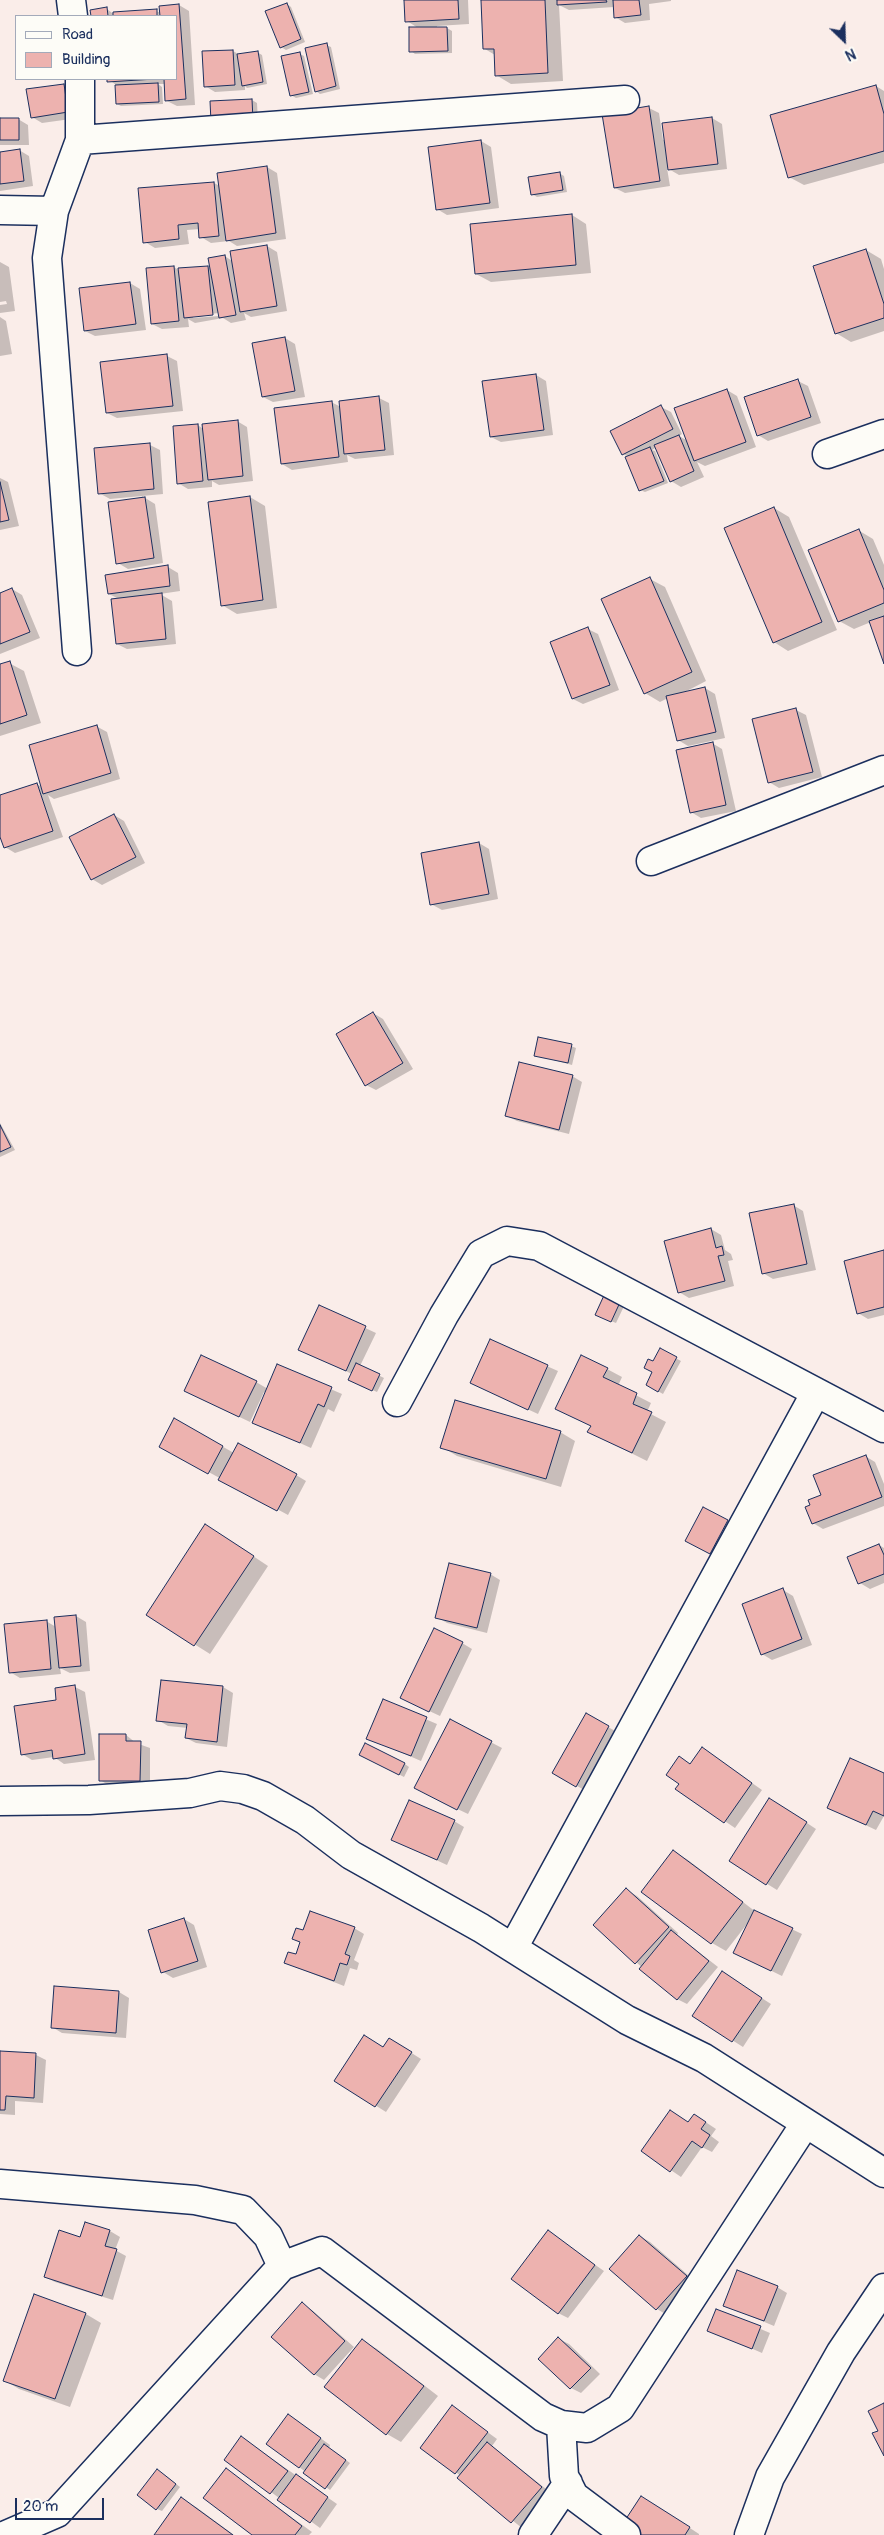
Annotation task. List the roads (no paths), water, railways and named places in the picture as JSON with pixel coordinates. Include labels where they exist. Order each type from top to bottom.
[{"type":"street","points":[[71,0],[73,15]]},
{"type":"street","points":[[77,651],[47,258],[54,211],[80,140],[80,80]]},
{"type":"street","points":[[80,140],[625,100]]},
{"type":"street","points":[[0,210],[54,211]]},
{"type":"street","points":[[827,454],[884,434]]},
{"type":"street","points":[[651,861],[884,770]]},
{"type":"street","points":[[397,1402],[444,1315],[481,1254],[507,1241],[539,1246],[815,1394],[884,1428]]},
{"type":"street","points":[[513,1948],[815,1394]]},
{"type":"street","points":[[0,1802],[89,1800],[190,1794],[220,1786],[243,1789],[263,1796],[305,1820],[351,1855],[513,1948],[627,2020],[704,2058],[884,2173]]},
{"type":"street","points":[[6,2535],[57,2512],[282,2266],[322,2251],[543,2417],[561,2425],[588,2428],[620,2408],[805,2124]]},
{"type":"street","points":[[0,2184],[195,2200],[243,2210],[268,2236],[282,2266]]},
{"type":"street","points":[[749,2535],[770,2477],[842,2352],[884,2288]]},
{"type":"street","points":[[561,2425],[564,2476],[574,2496],[626,2535]]},
{"type":"street","points":[[533,2535],[568,2483]]}]
